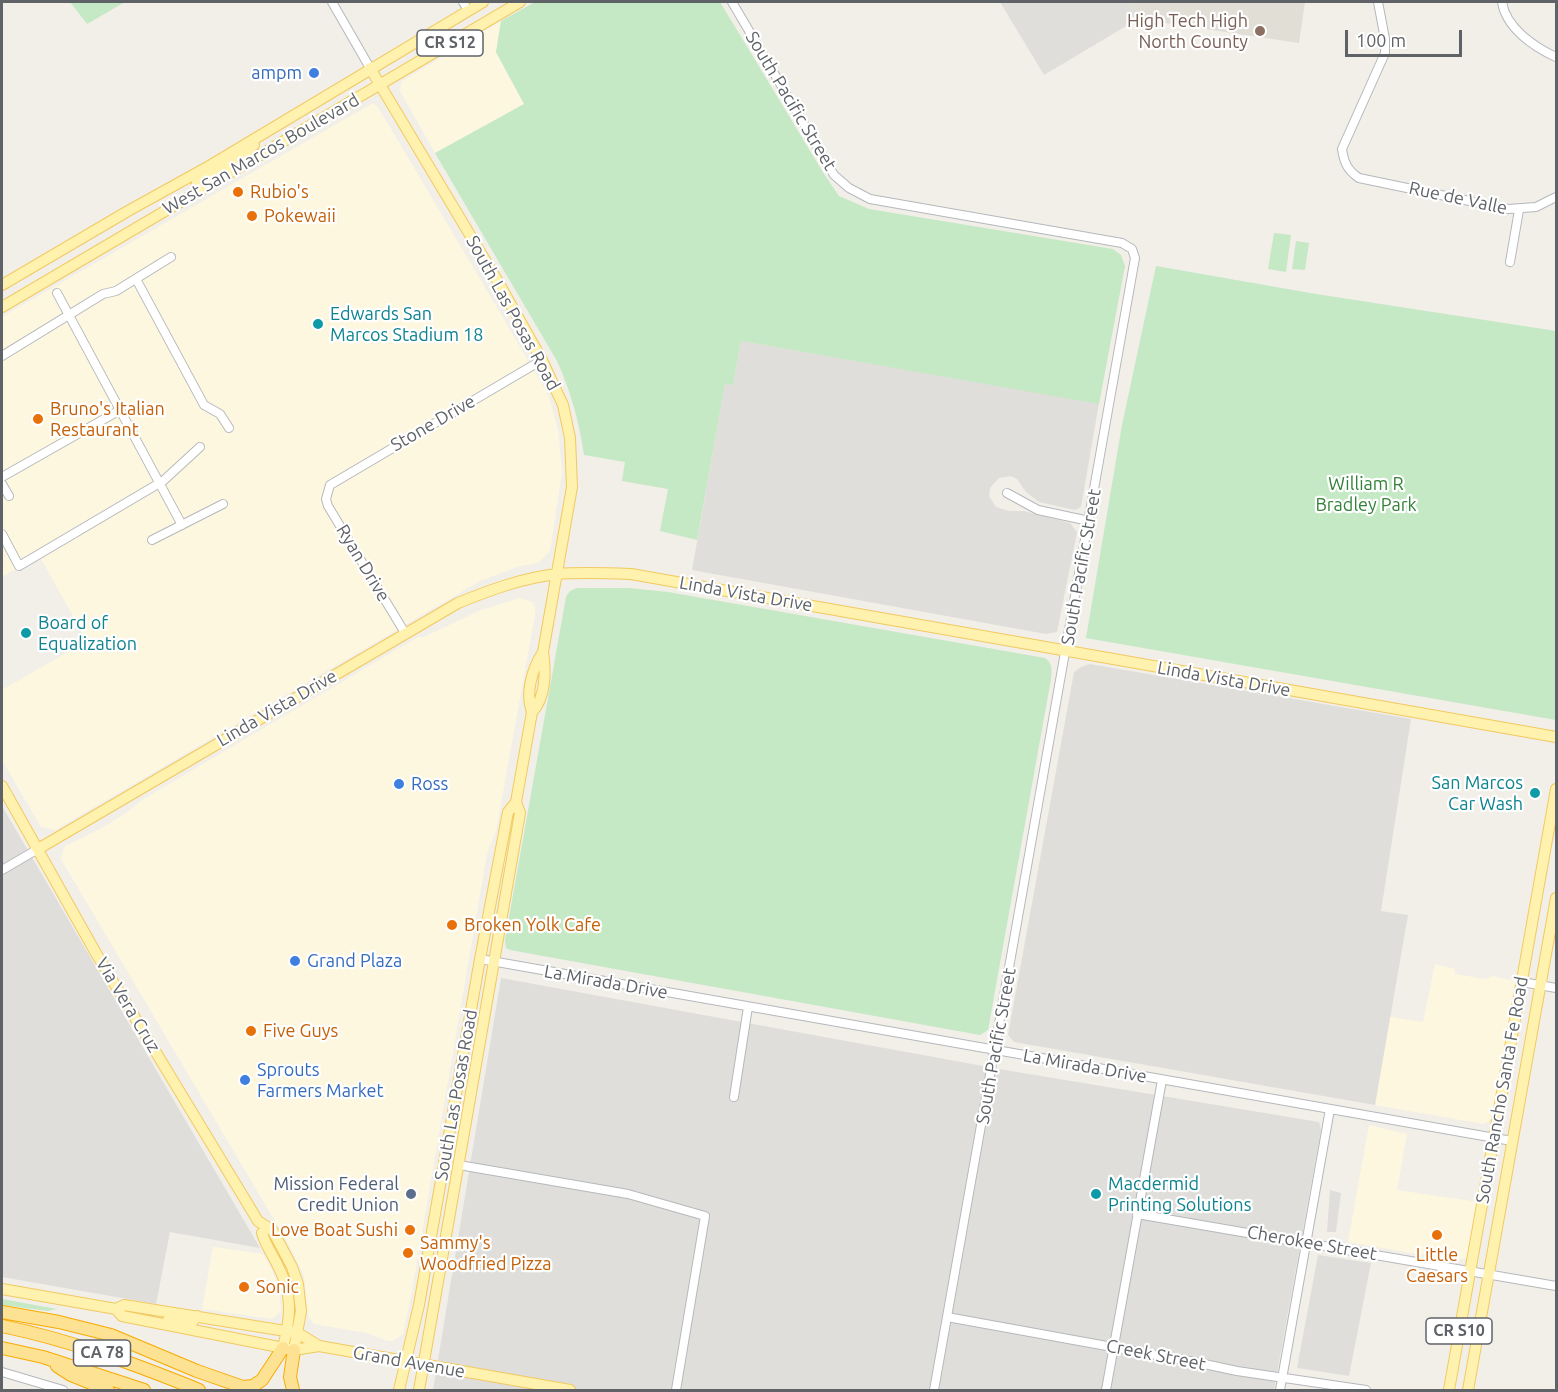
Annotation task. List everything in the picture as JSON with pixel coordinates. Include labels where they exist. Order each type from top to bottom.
[{"type":"highway","points":[[2,1312],[59,1322],[111,1335],[197,1371],[243,1387],[253,1386],[262,1380],[289,1349]]},
{"type":"highway","name":"CA 78","points":[[2,1326],[63,1341],[199,1390]]},
{"type":"highway","name":"CA 78","points":[[2,1347],[144,1390]]},
{"type":"highway","points":[[289,1349],[293,1390]]},
{"type":"highway","points":[[43,1358],[71,1375],[108,1390]]},
{"type":"main road","name":"West San Marcos Boulevard","points":[[2,285],[261,134],[466,6],[483,2]]},
{"type":"main road","name":"West San Marcos Boulevard","points":[[2,307],[520,2]]},
{"type":"main road","name":"South Las Posas Road","points":[[370,68],[542,360],[563,405],[570,438],[572,465],[568,509],[543,652],[534,666],[528,702],[532,712],[516,802],[508,812],[419,1305],[399,1390]]},
{"type":"main road","points":[[195,193],[197,183],[241,156],[253,146],[261,134]]},
{"type":"main road","points":[[40,262],[49,279]]},
{"type":"main road","name":"Linda Vista Drive","points":[[38,849],[458,603],[492,589],[556,574],[631,574],[1557,737]]},
{"type":"main road","name":"Via Vera Cruz","points":[[2,786],[97,955],[258,1221],[273,1231],[292,1267],[301,1301],[289,1349]]},
{"type":"main road","name":"South Rancho Santa Fe Road","points":[[1449,1390],[1557,789]]},
{"type":"main road","name":"South Las Posas Road","points":[[419,1390],[520,813],[516,802]]},
{"type":"main road","name":"South Rancho Santa Fe Road","points":[[1468,1390],[1487,1274],[1557,898]]},
{"type":"main road","name":"Via Vera Cruz","points":[[262,1233],[285,1280],[290,1301],[292,1332]]},
{"type":"main road","name":"Grand Avenue","points":[[2,1289],[116,1309],[124,1305],[292,1332],[319,1346]]},
{"type":"main road","name":"Grand Avenue","points":[[116,1309],[122,1316],[289,1349],[319,1346],[570,1390]]},
{"type":"main road","points":[[153,1323],[166,1320],[192,1322],[197,1316]]},
{"type":"street","points":[[332,2],[370,68]]},
{"type":"street","name":"South Pacific Street","points":[[732,2],[834,175],[849,188],[870,199],[1122,243],[1132,249],[1135,258],[934,1390]]},
{"type":"street","name":"Rue de Valle","points":[[1378,2],[1385,39],[1385,54],[1342,149],[1344,162],[1352,173],[1359,178],[1418,189],[1446,198],[1519,210],[1536,207],[1557,197]]},
{"type":"street","points":[[1502,2],[1514,27],[1522,36],[1557,57]]},
{"type":"street","points":[[1510,262],[1519,210]]},
{"type":"street","points":[[2,356],[103,294],[116,291],[171,257]]},
{"type":"street","points":[[136,279],[204,405],[220,414],[229,428]]},
{"type":"street","points":[[57,293],[182,525]]},
{"type":"street","name":"Stone Drive","points":[[327,491],[335,480],[542,360]]},
{"type":"street","points":[[2,477],[120,410]]},
{"type":"street","points":[[2,534],[19,566],[159,483],[200,447]]},
{"type":"street","points":[[2,484],[9,496]]},
{"type":"street","name":"Ryan Drive","points":[[327,491],[328,506],[405,633]]},
{"type":"street","points":[[1007,493],[1038,510],[1089,521]]},
{"type":"street","points":[[152,540],[223,504]]},
{"type":"street","name":"Linda Vista Drive","points":[[2,870],[38,849]]},
{"type":"street","name":"La Mirada Drive","points":[[480,959],[1512,1141]]},
{"type":"street","points":[[1522,982],[1557,988]]},
{"type":"street","points":[[734,1097],[748,1007]]},
{"type":"street","points":[[1106,1390],[1162,1080]]},
{"type":"street","points":[[1280,1390],[1330,1109]]},
{"type":"street","points":[[459,1165],[628,1194],[705,1216],[676,1390]]},
{"type":"street","name":"Cherokee Street","points":[[1137,1214],[1557,1286]]},
{"type":"street","name":"Via Vera Cruz","points":[[258,1221],[262,1233]]},
{"type":"street","name":"Creek Street","points":[[947,1317],[1236,1371],[1366,1390]]},
{"type":"street","points":[[2,1372],[63,1390]]},
{"type":"shaded area","points":[[1000,2],[1128,2],[1138,19],[1044,75]]},
{"type":"shaded area","name":"High Tech High North County","points":[[1128,2],[1305,2],[1299,43],[1138,19]]},
{"type":"shaded area","points":[[501,21],[496,53],[524,104],[435,153],[400,91],[401,82]]},
{"type":"shaded area","points":[[373,103],[378,107],[548,394],[558,429],[562,472],[550,551],[538,563],[520,566],[480,581],[55,830],[41,827],[2,760],[2,690],[87,641],[39,555],[2,577],[2,317]]},
{"type":"shaded area","points":[[741,341],[1099,403],[1081,507],[1075,510],[1039,502],[1026,492],[1017,479],[1011,476],[999,478],[990,488],[989,496],[996,507],[1009,511],[1024,511],[1070,523],[1077,532],[1057,632],[1046,634],[692,570],[725,383],[733,385]]},
{"type":"shaded area","name":"Grand Plaza","points":[[519,598],[532,602],[535,615],[496,831],[487,854],[412,1291],[403,1334],[393,1341],[387,1341],[368,1333],[314,1324],[308,1316],[304,1276],[289,1245],[61,859],[64,847],[107,825],[142,800],[418,637],[424,637],[479,611]]},
{"type":"shaded area","points":[[1090,664],[1411,719],[1381,911],[1408,915],[1375,1105],[1014,1042],[1008,1035],[1074,672]]},
{"type":"shaded area","points":[[2,806],[260,1248],[170,1232],[156,1304],[2,1277]]},
{"type":"shaded area","points":[[1435,964],[1455,969],[1455,974],[1485,979],[1493,976],[1515,981],[1493,1118],[1484,1124],[1375,1105],[1390,1017],[1423,1022]]},
{"type":"shaded area","points":[[501,978],[1005,1070],[1319,1122],[1321,1130],[1274,1390],[433,1390]]},
{"type":"shaded area","points":[[1369,1125],[1407,1134],[1397,1190],[1478,1202],[1468,1256],[1458,1261],[1348,1242]]},
{"type":"shaded area","points":[[1330,1190],[1341,1193],[1336,1232],[1327,1232]]},
{"type":"shaded area","points":[[213,1247],[263,1254],[279,1288],[281,1311],[272,1319],[202,1309]]},
{"type":"shaded area","points":[[1318,1255],[1371,1263],[1349,1376],[1297,1368]]},
{"type":"green space","points":[[70,2],[125,2],[87,24]]},
{"type":"green space","points":[[535,2],[720,2],[839,196],[869,209],[1113,249],[1121,255],[1125,266],[1099,404],[741,341],[733,385],[725,384],[697,540],[660,531],[668,489],[622,481],[625,462],[584,455],[574,407],[557,361],[435,153],[524,104],[496,52],[501,21]]},
{"type":"green space","points":[[1274,233],[1291,235],[1286,272],[1268,269]]},
{"type":"green space","points":[[1296,241],[1309,243],[1305,270],[1292,269]]},
{"type":"green space","name":"William R Bradley Park","points":[[1156,266],[1316,294],[1556,331],[1556,720],[1086,638],[1122,425]]},
{"type":"green space","points":[[577,588],[629,588],[668,592],[1048,660],[1051,667],[1051,679],[988,1030],[980,1035],[506,948],[505,940],[566,597],[570,591]]},
{"type":"green space","points":[[2,1299],[57,1309],[48,1311],[2,1305]]},
{"type":"place","name":"High Tech High North County","points":[[1260,31]]},
{"type":"place","name":"ampm","points":[[314,73]]},
{"type":"place","name":"Rubio's","points":[[238,192]]},
{"type":"place","name":"Pokewaii","points":[[252,216]]},
{"type":"place","name":"Edwards San Marcos Stadium 18","points":[[318,324]]},
{"type":"place","name":"Bruno's Italian Restaurant","points":[[38,419]]},
{"type":"place","name":"Board of Equalization","points":[[26,633]]},
{"type":"place","name":"Ross","points":[[399,784]]},
{"type":"place","name":"San Marcos Car Wash","points":[[1535,793]]},
{"type":"place","name":"Broken Yolk Cafe","points":[[452,925]]},
{"type":"place","name":"Grand Plaza","points":[[295,961]]},
{"type":"place","name":"Five Guys","points":[[251,1031]]},
{"type":"place","name":"Sprouts Farmers Market","points":[[245,1080]]},
{"type":"place","name":"Mission Federal Credit Union","points":[[411,1194]]},
{"type":"place","name":"Macdermid Printing Solutions","points":[[1096,1194]]},
{"type":"place","name":"Love Boat Sushi","points":[[410,1230]]},
{"type":"place","name":"Little Caesars","points":[[1437,1235]]},
{"type":"place","name":"Sammy's Woodfried Pizza","points":[[408,1253]]},
{"type":"place","name":"Sonic","points":[[244,1287]]}]
